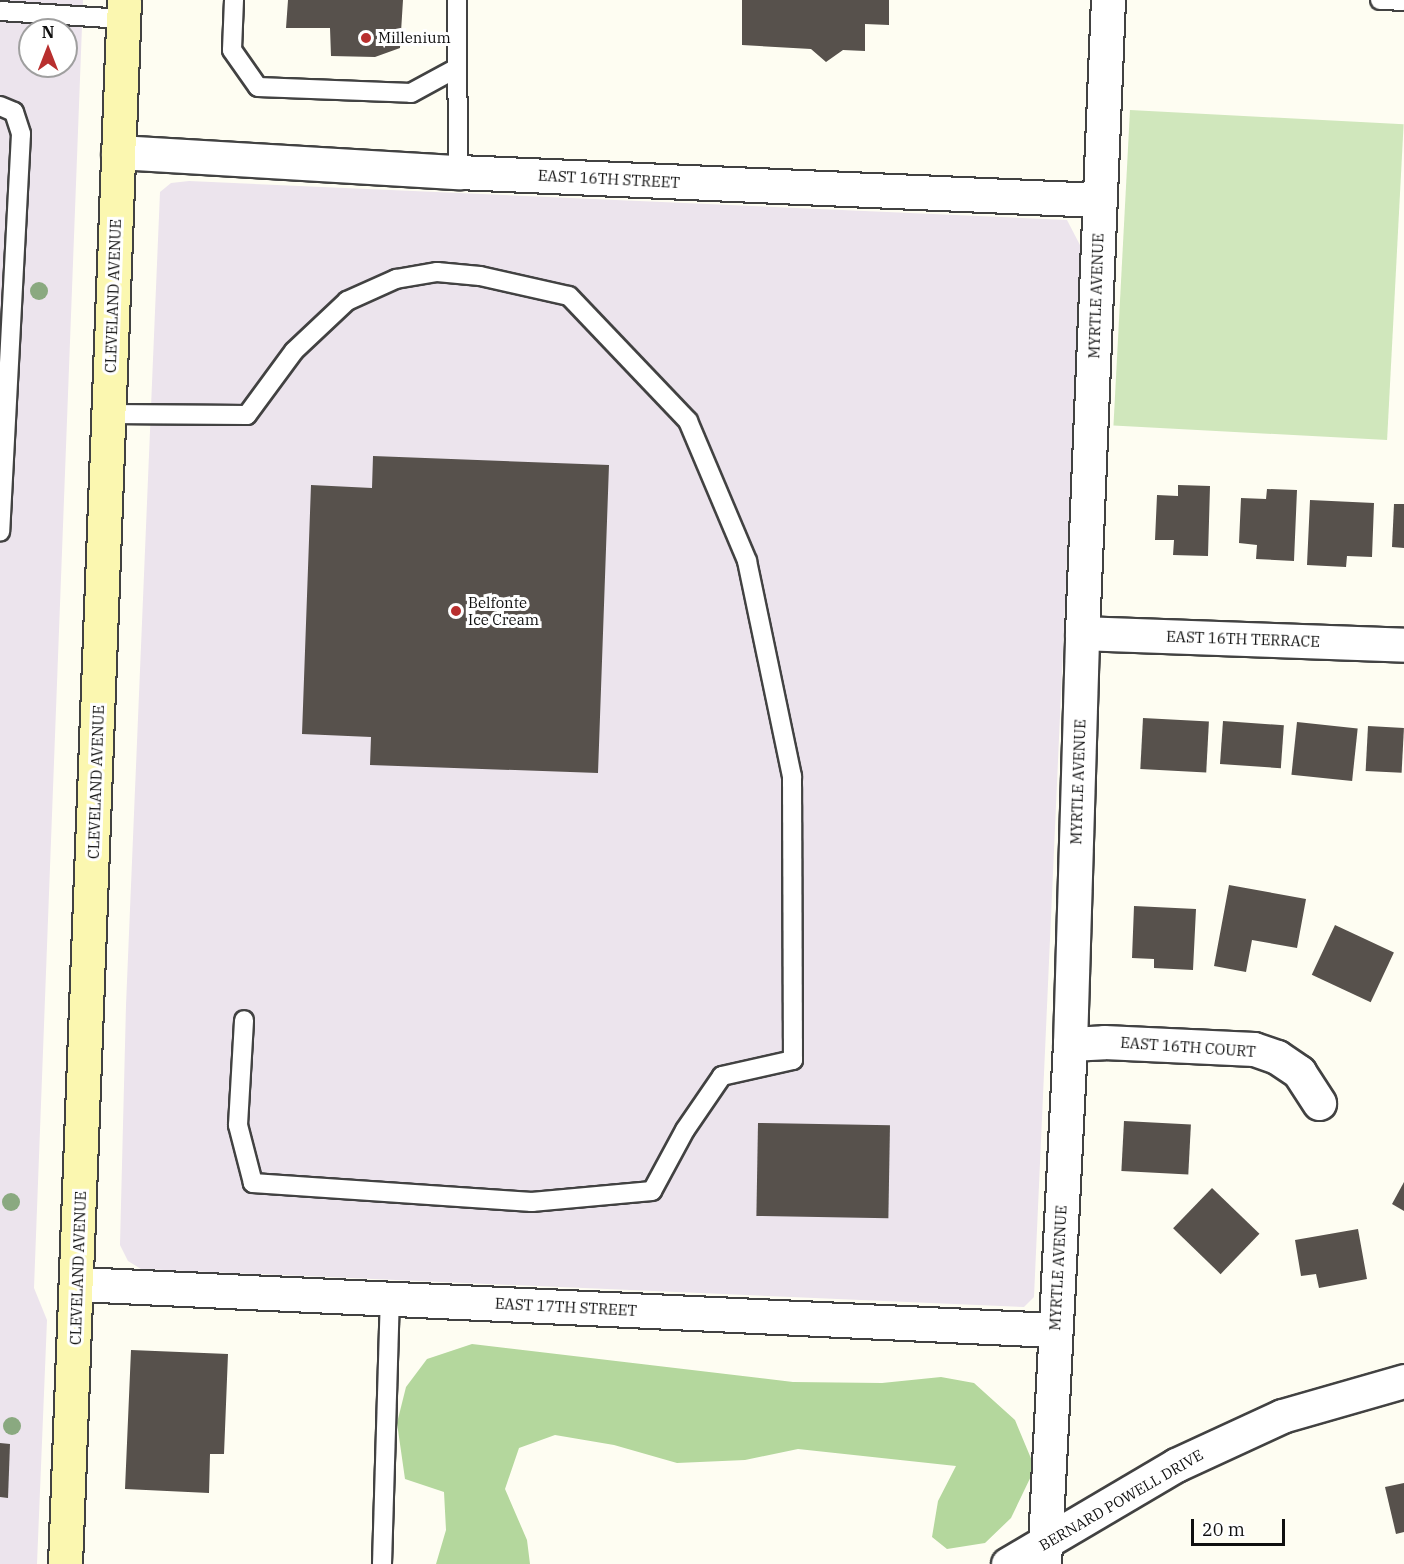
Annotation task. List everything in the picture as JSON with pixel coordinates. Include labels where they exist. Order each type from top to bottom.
[{"type":"main road","name":"CLEVELAND AVENUE","points":[[65,1564],[78,1284],[123,10]]},
{"type":"street","name":"MYRTLE AVENUE","points":[[1045,1553],[1070,1044],[1082,633],[1108,0]]},
{"type":"street","name":"EAST 16TH STREET","points":[[118,152],[458,172],[1099,200]]},
{"type":"street","name":"EAST 16TH TERRACE","points":[[1082,633],[1404,645]]},
{"type":"street","name":"EAST 16TH COURT","points":[[1070,1044],[1104,1042],[1254,1049],[1276,1057],[1299,1072],[1319,1103]]},
{"type":"street","name":"EAST 17TH STREET","points":[[78,1284],[1055,1330]]},
{"type":"street","name":"BERNARD POWELL DRIVE","points":[[1008,1564],[1045,1553],[1176,1465],[1282,1416],[1404,1381]]},
{"type":"lane","points":[[234,0],[232,50],[258,87],[411,93],[455,69]]},
{"type":"lane","points":[[457,0],[455,69],[458,172]]},
{"type":"lane","points":[[1380,0],[1404,1]]},
{"type":"lane","points":[[0,11],[123,10]]},
{"type":"lane","points":[[0,106],[14,112],[21,134],[0,531]]},
{"type":"lane","points":[[109,414],[247,415],[294,351],[347,301],[396,279],[437,272],[480,276],[569,296],[688,421],[747,561],[792,776],[793,1060],[722,1076],[685,1130],[652,1191],[532,1202],[253,1183],[238,1125],[244,1020]]},
{"type":"lane","points":[[382,1564],[390,1299]]},
{"type":"shaded area","points":[[0,0],[83,0],[34,1288],[47,1320],[37,1564],[0,1564]]},
{"type":"shaded area","points":[[189,181],[1067,220],[1081,247],[1034,1297],[1024,1307],[141,1269],[128,1261],[120,1245],[126,1005],[160,192],[171,183]]},
{"type":"green space","points":[[1130,110],[1404,124],[1387,440],[1113,426]]},
{"type":"green space","points":[[472,1344],[793,1382],[882,1383],[941,1377],[974,1383],[1015,1420],[1035,1468],[1011,1518],[985,1543],[947,1549],[932,1537],[938,1501],[956,1466],[798,1449],[745,1460],[677,1463],[614,1445],[555,1435],[519,1448],[505,1489],[527,1540],[530,1564],[436,1564],[446,1530],[444,1492],[405,1479],[397,1423],[406,1387],[427,1359]]},
{"type":"building","name":"Millenium","points":[[288,0],[403,0],[400,48],[375,57],[331,56],[330,28],[286,28]]},
{"type":"building","points":[[742,0],[889,0],[889,25],[865,24],[865,51],[843,50],[826,62],[811,49],[742,45]]},
{"type":"building","name":"Belfonte Ice Cream","points":[[373,456],[609,465],[598,773],[370,765],[371,737],[302,734],[311,485],[372,488]]},
{"type":"building","points":[[1178,485],[1210,486],[1208,556],[1173,555],[1174,540],[1155,540],[1157,495],[1178,496]]},
{"type":"building","points":[[1267,489],[1297,490],[1294,561],[1256,559],[1257,545],[1239,543],[1241,498],[1266,499]]},
{"type":"building","points":[[1310,500],[1374,503],[1372,557],[1347,556],[1346,567],[1307,565]]},
{"type":"building","points":[[1394,504],[1404,504],[1404,548],[1392,547]]},
{"type":"building","points":[[1143,718],[1209,721],[1206,772],[1140,769]]},
{"type":"building","points":[[1223,721],[1284,725],[1281,768],[1220,764]]},
{"type":"building","points":[[1297,722],[1358,728],[1352,781],[1291,775]]},
{"type":"building","points":[[1368,726],[1404,728],[1402,773],[1366,771]]},
{"type":"building","points":[[1229,885],[1306,899],[1297,948],[1252,940],[1246,972],[1214,966]]},
{"type":"building","points":[[1134,906],[1196,909],[1193,970],[1154,968],[1154,959],[1132,958]]},
{"type":"building","points":[[1335,925],[1394,952],[1371,1002],[1312,975]]},
{"type":"building","points":[[1124,1121],[1191,1125],[1188,1174],[1121,1171]]},
{"type":"building","points":[[758,1123],[890,1125],[888,1218],[756,1216]]},
{"type":"building","points":[[1404,1182],[1404,1211],[1392,1204]]},
{"type":"building","points":[[1212,1188],[1259,1234],[1221,1274],[1173,1228]]},
{"type":"building","points":[[1358,1229],[1367,1279],[1319,1288],[1316,1274],[1301,1276],[1295,1240]]},
{"type":"building","points":[[131,1350],[228,1354],[224,1454],[210,1454],[209,1493],[125,1489]]},
{"type":"building","points":[[0,1443],[10,1444],[8,1498],[0,1497]]},
{"type":"building","points":[[1404,1483],[1404,1532],[1396,1534],[1385,1487]]},
{"type":"place","name":"Millenium","points":[[366,38]]},
{"type":"place","name":"Belfonte Ice Cream","points":[[456,611]]}]
